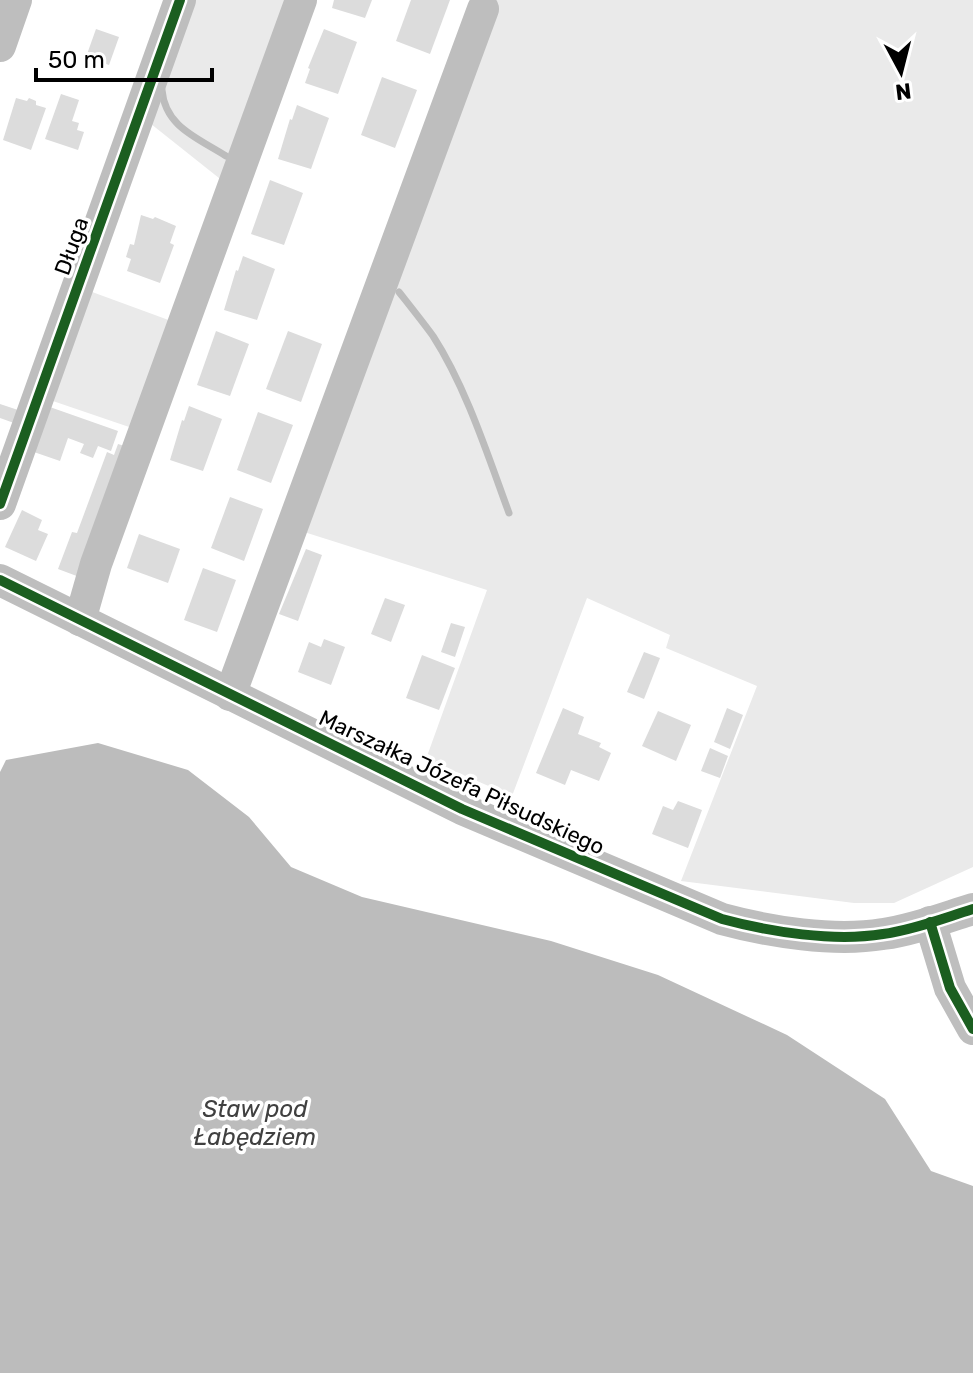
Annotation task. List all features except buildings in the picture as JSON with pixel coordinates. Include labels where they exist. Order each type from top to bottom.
[{"type":"street","points":[[0,46],[16,0]]},
{"type":"street","name":"Długa","points":[[0,504],[180,0]]},
{"type":"street","points":[[80,620],[96,564],[301,0]]},
{"type":"street","points":[[230,695],[483,9]]},
{"type":"street","name":"Marszałka Józefa Piłsudskiego","points":[[0,580],[462,809],[722,919],[754,928],[841,936],[882,934],[973,909]]},
{"type":"street","points":[[930,922],[950,988],[973,1029]]},
{"type":"shaded area","points":[[189,0],[288,0],[224,182],[146,120]]},
{"type":"shaded area","points":[[496,0],[973,0],[973,867],[894,903],[854,903],[681,881],[757,686],[666,648],[670,635],[587,598],[512,796],[426,759],[487,590],[301,531]]},
{"type":"shaded area","points":[[84,289],[174,322],[135,429],[47,399]]},
{"type":"water","name":"Staw pod Łabędziem","points":[[98,743],[188,770],[249,817],[291,867],[362,897],[551,941],[658,975],[787,1035],[885,1099],[931,1171],[973,1186],[973,1373],[0,1373],[0,772],[6,760]]},
{"type":"waterway","points":[[162,90],[164,103],[176,122],[226,156]]},
{"type":"waterway","points":[[399,292],[433,336],[456,377],[509,513]]},
{"type":"cycle path","points":[[0,504],[180,0]]},
{"type":"cycle path","points":[[0,580],[462,809],[722,919],[761,928],[844,937],[906,930],[973,909]]},
{"type":"cycle path","points":[[930,922],[950,988],[973,1029]]}]
